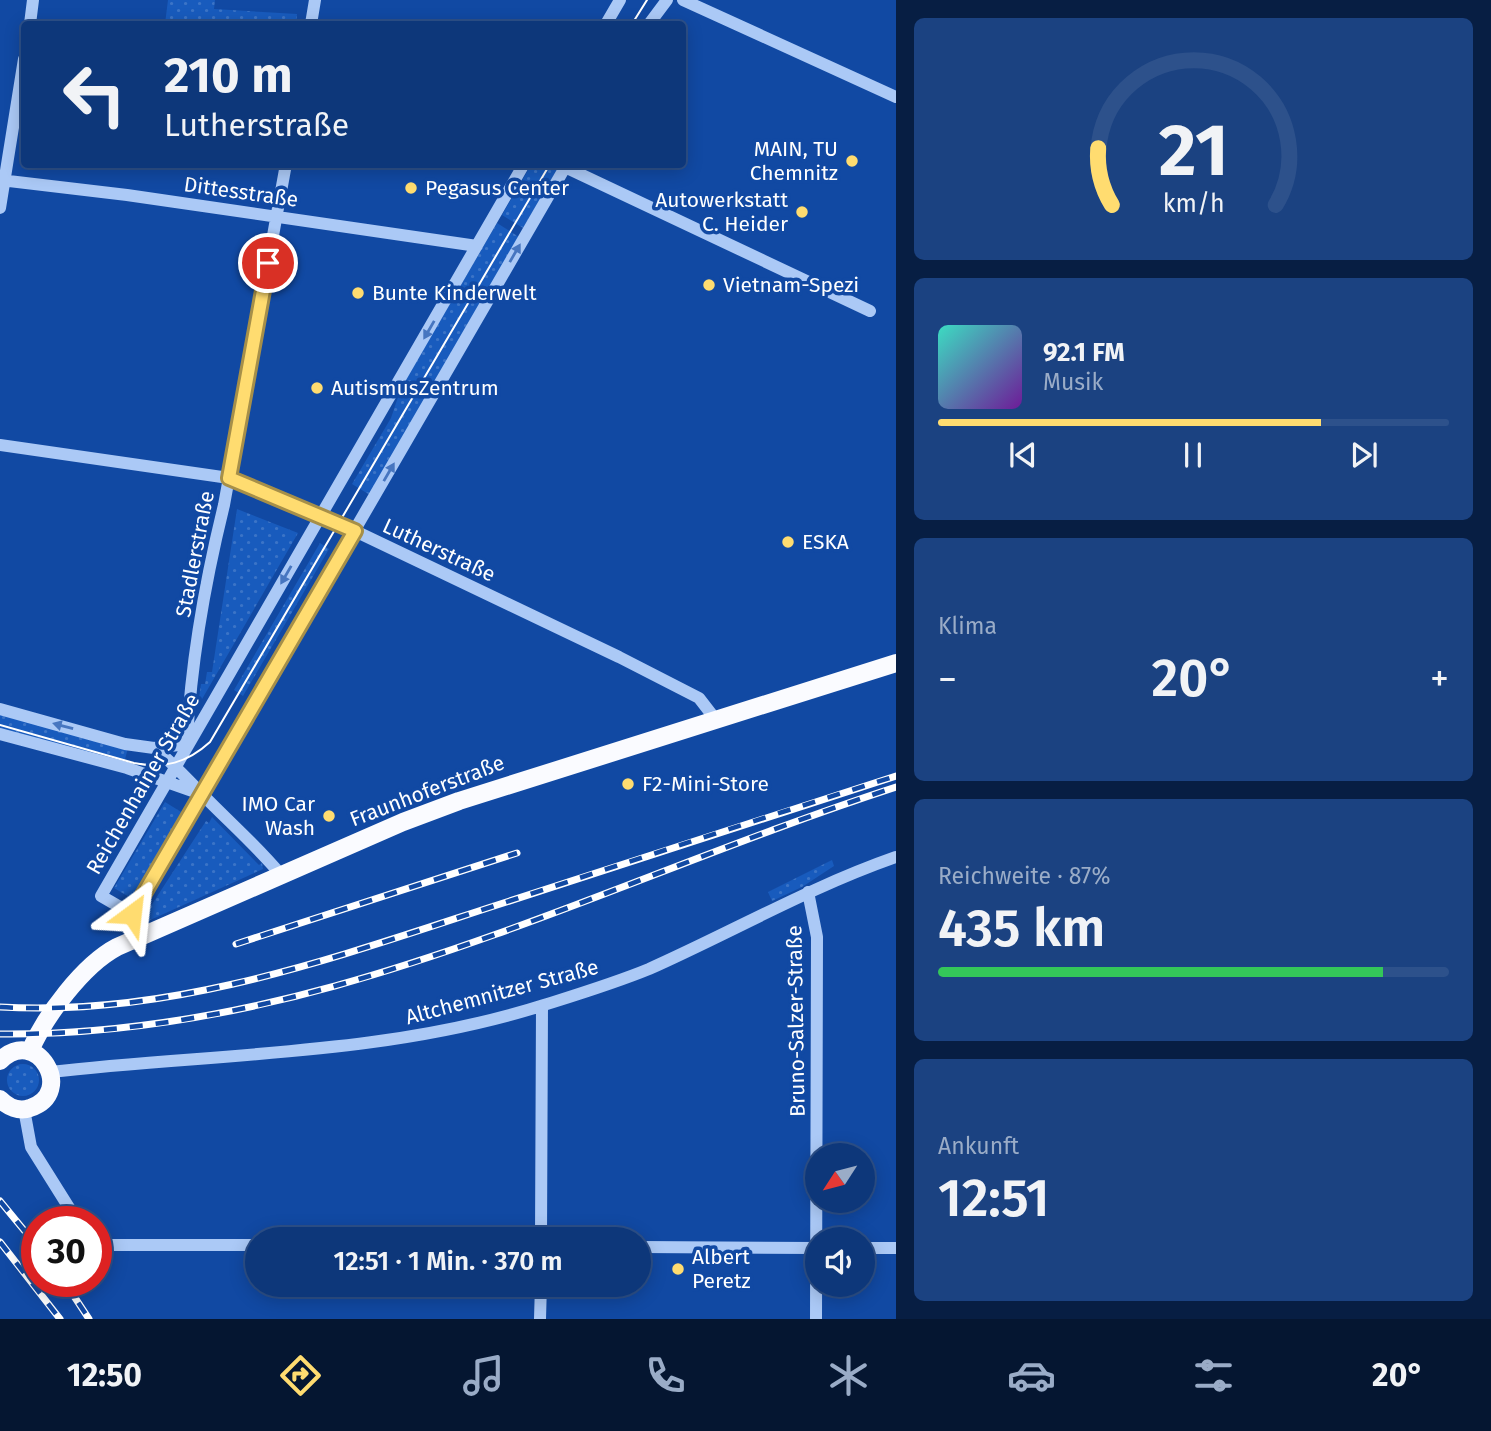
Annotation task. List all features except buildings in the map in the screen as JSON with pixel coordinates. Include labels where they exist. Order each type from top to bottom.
[{"type":"main road","name":"Fraunhoferstraße","points":[[30,1051],[37,1035],[98,957],[281,875],[459,801],[896,663]]},
{"type":"main road","points":[[0,1061],[16,1051],[30,1051],[43,1059],[50,1072],[50,1088],[45,1098],[24,1109],[12,1107],[0,1099]]},
{"type":"street","points":[[30,21],[33,0]]},
{"type":"street","points":[[312,21],[315,0]]},
{"type":"street","points":[[608,21],[620,0]]},
{"type":"street","points":[[651,21],[667,0]]},
{"type":"street","points":[[683,0],[896,97]]},
{"type":"street","points":[[0,208],[2,180],[21,76]]},
{"type":"street","name":"Stadlerstraße","points":[[187,744],[189,688],[211,558],[229,478],[285,168]]},
{"type":"street","name":"Reichenhainer Straße","points":[[522,168],[101,896],[132,914],[565,168]]},
{"type":"street","points":[[570,168],[870,311]]},
{"type":"street","name":"Dittesstraße","points":[[2,180],[477,246]]},
{"type":"street","name":"Lutherstraße","points":[[0,445],[229,478],[355,531],[699,698],[716,720]]},
{"type":"street","points":[[0,709],[125,744],[154,748],[187,744]]},
{"type":"street","points":[[0,734],[166,780],[201,794]]},
{"type":"street","points":[[154,748],[175,764],[201,794],[229,817],[281,875]]},
{"type":"street","name":"Altchemnitzer Straße","points":[[50,1072],[396,1041],[446,1031],[542,1006],[647,970],[808,892],[896,858]]},
{"type":"street","name":"Bruno-Salzer-Straße","points":[[808,892],[817,937],[817,1227]]},
{"type":"street","points":[[541,1227],[542,1006]]},
{"type":"street","points":[[24,1109],[31,1147],[68,1206]]},
{"type":"street","points":[[112,1245],[245,1245]]},
{"type":"street","points":[[651,1247],[805,1248]]},
{"type":"street","points":[[875,1248],[896,1248]]},
{"type":"street","points":[[540,1319],[541,1297]]},
{"type":"street","name":"Bruno-Salzer-Straße","points":[[816,1297],[816,1319]]},
{"type":"shaded area","points":[[168,0],[215,0],[214,9],[297,14],[296,21],[165,21]]},
{"type":"shaded area","points":[[529,168],[558,168],[523,228],[502,215]]},
{"type":"shaded area","points":[[497,223],[519,237],[370,495],[352,484],[391,418],[401,388]]},
{"type":"shaded area","points":[[237,509],[298,533],[198,706],[201,684],[205,684],[207,672],[212,672]]},
{"type":"shaded area","points":[[320,543],[329,549],[243,696],[234,690]]},
{"type":"shaded area","points":[[0,713],[128,748],[124,763],[0,730]]},
{"type":"shaded area","points":[[165,802],[186,815],[136,901],[114,888]]},
{"type":"shaded area","points":[[212,817],[259,865],[262,863],[263,869],[148,921],[150,914],[147,912],[206,821],[209,823]]},
{"type":"shaded area","points":[[832,860],[834,866],[802,887],[772,901],[768,892]]},
{"type":"shaded area","points":[[23,1064],[34,1069],[39,1080],[34,1091],[23,1096],[12,1091],[7,1080],[12,1069]]},
{"type":"tram line","points":[[634,21],[647,0]]},
{"type":"tram line","points":[[0,725],[145,765],[175,763],[193,755],[210,742],[548,168]]},
{"type":"railway","points":[[0,1007],[64,1008],[127,1003],[251,980],[373,945],[896,776]]},
{"type":"railway","points":[[0,1034],[119,1028],[234,1010],[346,983],[457,948],[896,787]]},
{"type":"railway","points":[[236,944],[517,853]]},
{"type":"railway","points":[[0,1201],[21,1227]]},
{"type":"railway","points":[[0,1242],[60,1319]]},
{"type":"railway","points":[[75,1297],[89,1319]]},
{"type":"place","name":"MAIN, TU Chemnitz","points":[[852,161]]},
{"type":"place","name":"Pegasus Center","points":[[411,188]]},
{"type":"place","name":"Autowerkstatt C. Heider","points":[[802,212]]},
{"type":"place","name":"Vietnam-Spezi","points":[[709,285]]},
{"type":"place","name":"Bunte Kinderwelt","points":[[358,293]]},
{"type":"place","name":"AutismusZentrum","points":[[317,388]]},
{"type":"place","name":"ESKA","points":[[788,542]]},
{"type":"place","name":"F2-Mini-Store","points":[[628,784]]},
{"type":"place","name":"IMO Car Wash","points":[[329,816]]},
{"type":"place","name":"Albert Peretz","points":[[678,1269]]},
{"type":"route","points":[[132,914],[355,531],[229,478],[268,263]]}]
